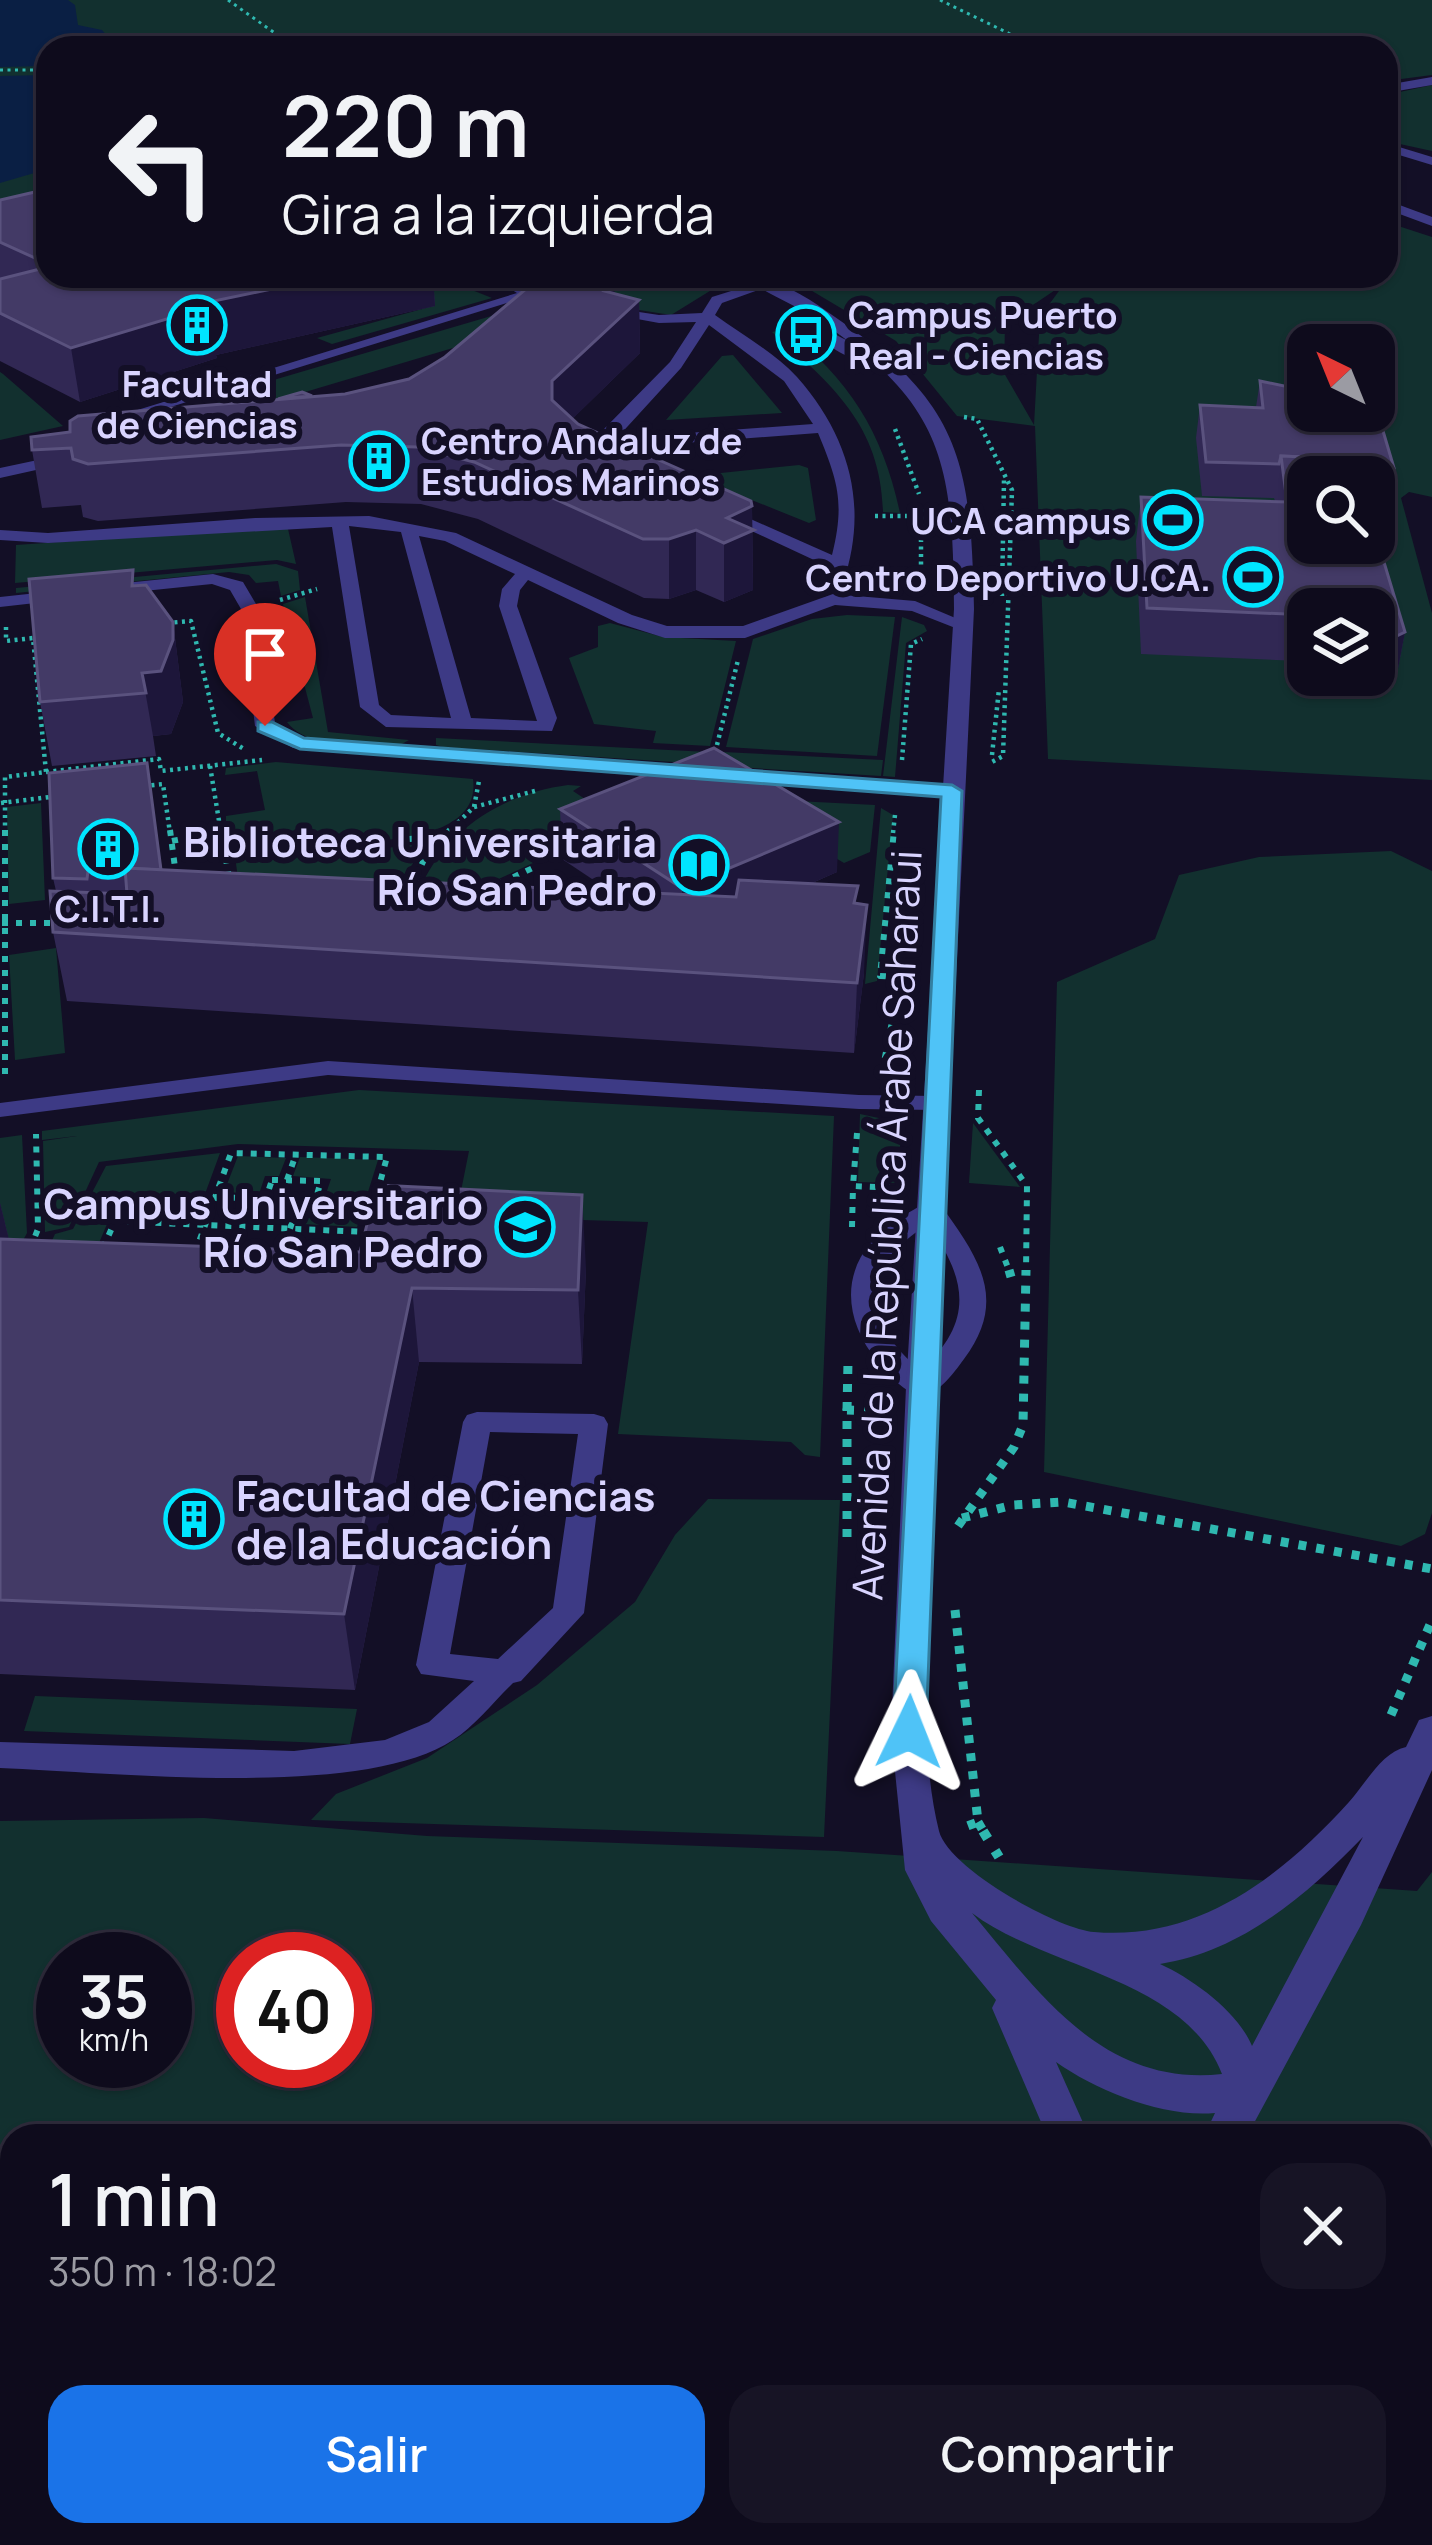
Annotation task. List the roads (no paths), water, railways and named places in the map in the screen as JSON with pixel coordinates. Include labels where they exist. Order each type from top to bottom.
[{"type":"street","points":[[1398,87],[1432,81]]},
{"type":"street","points":[[1398,151],[1432,162]]},
{"type":"street","points":[[1398,164],[1432,162]]},
{"type":"street","points":[[1398,209],[1432,222]]},
{"type":"street","name":"Avenida de la República Árabe Saharaui","points":[[775,288],[880,361],[936,424],[962,497],[963,625],[922,1387],[909,1732],[924,1870],[945,1909],[994,1970]]},
{"type":"street","points":[[1077,1949],[1171,1946],[1206,1935],[1256,1904],[1327,1850],[1382,1794],[1432,1713]]},
{"type":"street","points":[[1231,2124],[1347,1913],[1432,1730]]},
{"type":"street","points":[[922,1842],[949,1874],[996,1909],[1167,1986],[1230,2042],[1249,2090]]},
{"type":"street","points":[[994,1970],[1048,2033],[1091,2063],[1143,2084],[1204,2095],[1249,2090]]},
{"type":"street","points":[[994,1970],[1063,2124]]},
{"type":"lane","points":[[0,473],[84,452],[100,424],[119,416],[529,294],[517,288]]},
{"type":"lane","points":[[606,444],[618,422],[676,365],[708,316],[729,294],[752,288]]},
{"type":"lane","points":[[582,309],[659,319],[708,316],[790,378],[828,437],[847,484],[849,520],[832,599]]},
{"type":"lane","points":[[606,444],[828,437]]},
{"type":"lane","points":[[616,462],[828,437]]},
{"type":"lane","points":[[606,444],[616,462],[645,479]]},
{"type":"lane","points":[[704,505],[838,564]]},
{"type":"lane","points":[[339,520],[370,707],[386,721],[545,727],[548,718],[508,606],[511,589],[525,573]]},
{"type":"lane","points":[[0,535],[48,538],[339,520],[408,526],[449,537],[665,632],[745,632],[832,599],[914,606],[963,625]]},
{"type":"lane","points":[[408,526],[463,726]]},
{"type":"lane","points":[[3,602],[213,579],[237,586],[250,609],[265,726],[300,743],[952,791]]},
{"type":"lane","points":[[914,606],[964,592]]},
{"type":"lane","points":[[418,752],[424,725]]},
{"type":"lane","points":[[0,1110],[328,1068],[937,1103]]},
{"type":"lane","points":[[931,1210],[965,1256],[975,1306],[971,1334],[957,1357],[922,1387],[889,1363],[870,1334],[864,1281],[872,1256],[931,1210]]},
{"type":"lane","points":[[0,1755],[294,1764],[389,1753],[441,1731],[510,1672],[568,1613],[593,1424],[477,1422],[432,1665],[510,1672]]},
{"type":"water","points":[[0,0],[68,0],[75,5],[78,25],[102,30],[107,36],[36,36],[36,66],[0,67]]},
{"type":"water","points":[[36,75],[36,172],[0,183],[0,76]]},
{"type":"place","name":"Facultad de Ciencias","points":[[197,325]]},
{"type":"place","name":"Campus Puerto Real - Ciencias","points":[[806,335]]},
{"type":"place","name":"Centro Andaluz de Estudios Marinos","points":[[379,461]]},
{"type":"place","name":"UCA campus","points":[[1173,520]]},
{"type":"place","name":"Centro Deportivo U.CA.","points":[[1253,577]]},
{"type":"place","name":"C.I.T.I.","points":[[108,849]]},
{"type":"place","name":"Biblioteca Universitaria Río San Pedro","points":[[699,865]]},
{"type":"place","name":"Campus Universitario Río San Pedro","points":[[525,1227]]},
{"type":"place","name":"Facultad de Ciencias de la Educación","points":[[194,1519]]}]
